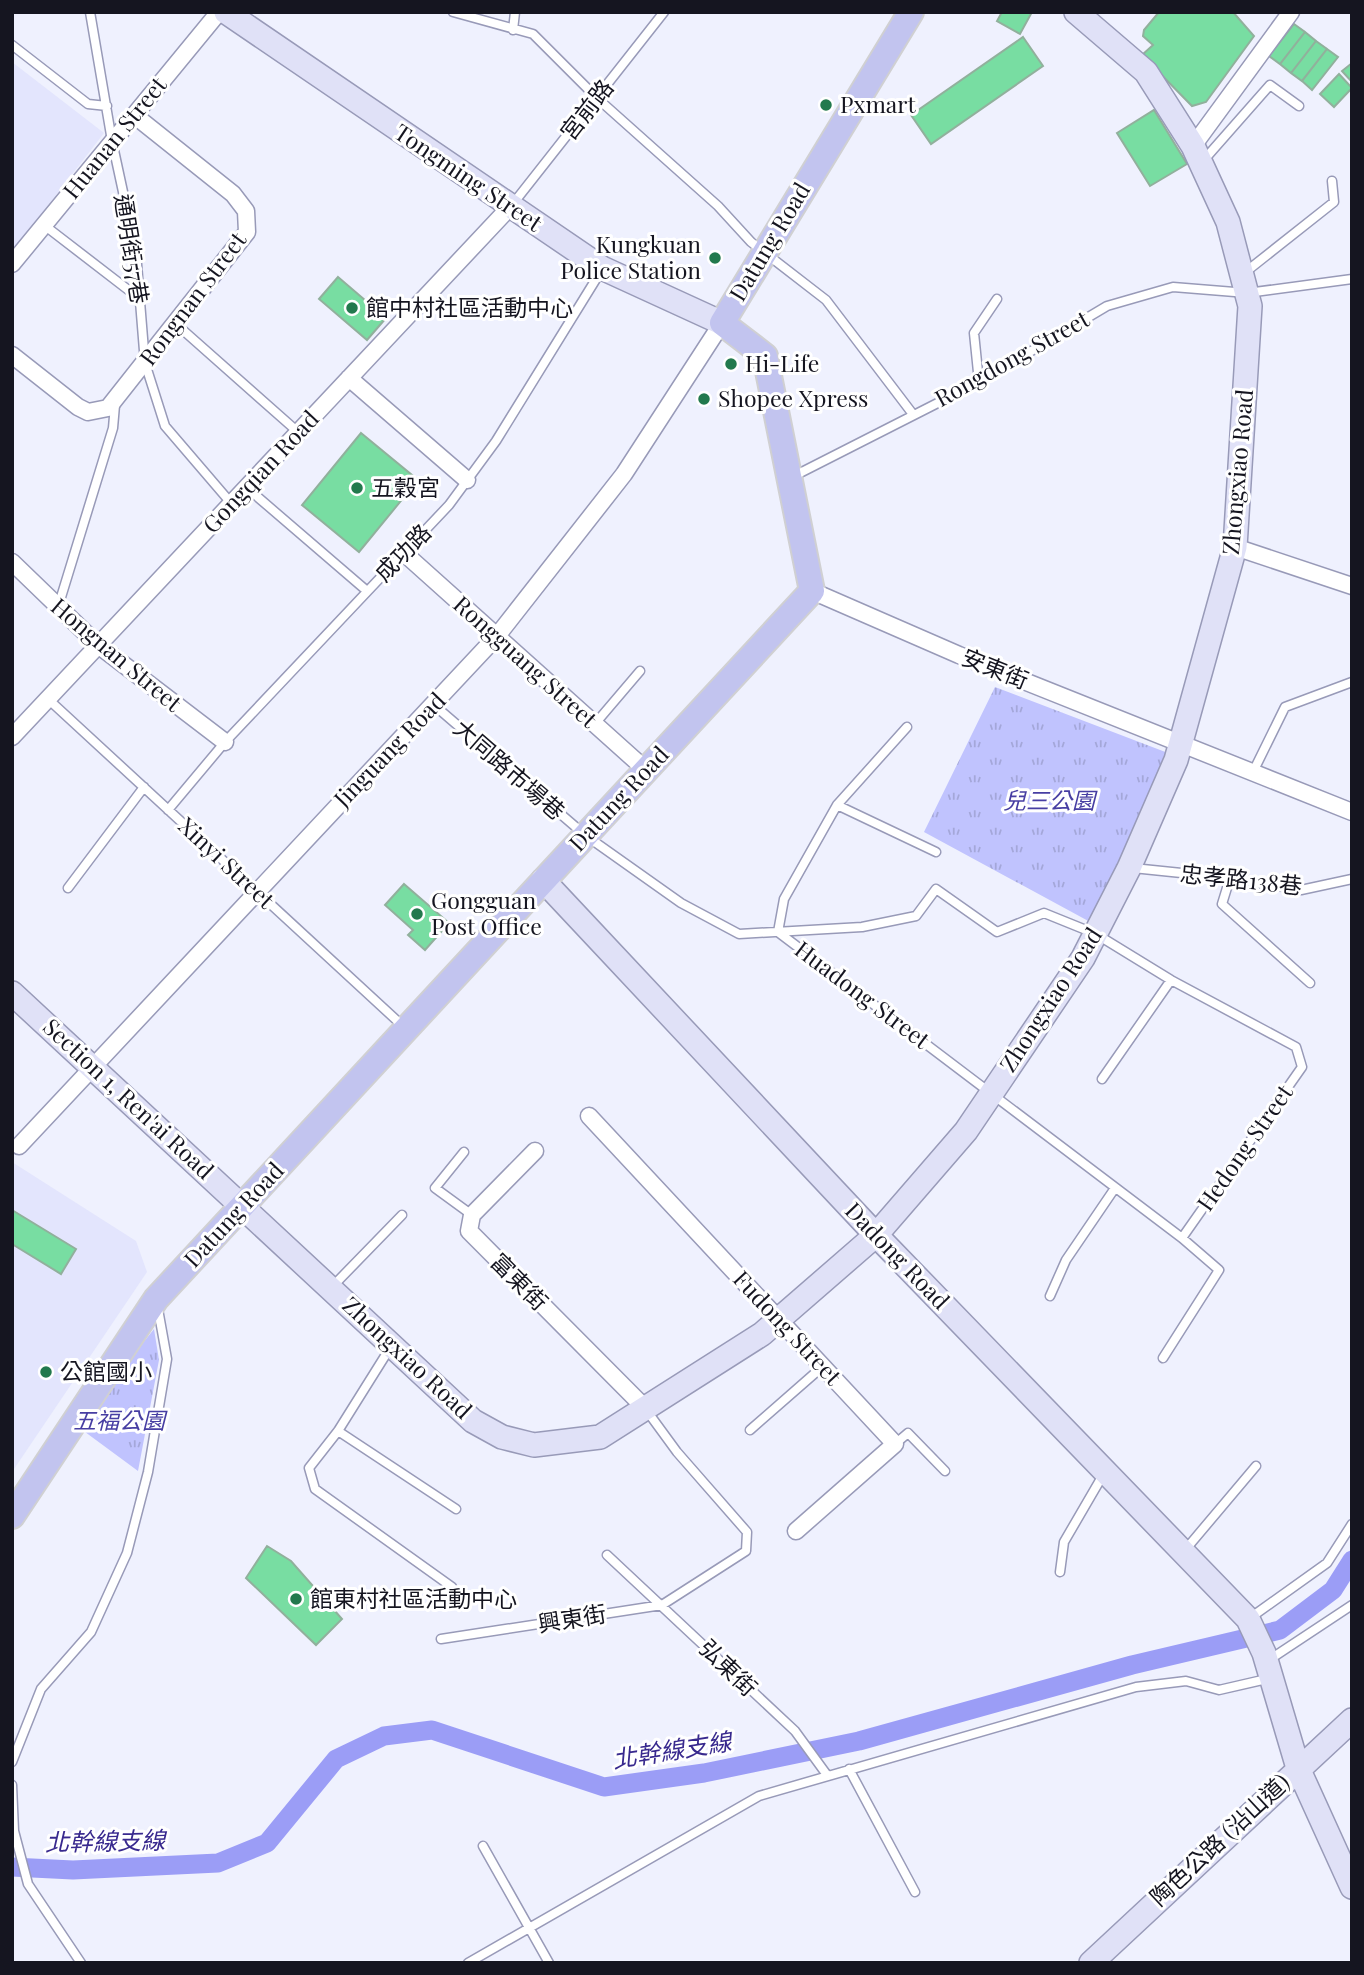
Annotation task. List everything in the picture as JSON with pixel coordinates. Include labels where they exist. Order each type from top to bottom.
[{"type":"main road","name":"Datung Road","points":[[12,1516],[156,1299],[811,591],[791,477],[765,356],[722,323],[911,12]]},
{"type":"street","name":"Huanan Street","points":[[12,264],[219,12]]},
{"type":"street","name":"Tongming Street","points":[[226,12],[602,268],[722,323]]},
{"type":"street","name":"Zhongxiao Road","points":[[244,1205],[472,1421],[502,1437],[534,1445],[569,1443],[600,1437],[762,1334],[876,1235],[966,1131],[1096,934],[1129,868],[1181,744],[1236,547],[1250,320],[1228,222],[1197,155],[1146,72],[1076,12]]},
{"type":"street","points":[[1197,155],[1291,12]]},
{"type":"street","name":"Rongnan Street","points":[[115,401],[242,242],[249,222],[241,203],[233,194],[134,115]]},
{"type":"street","name":"Gongqian Road","points":[[12,736],[510,207]]},
{"type":"street","name":"Jinguang Road","points":[[19,1146],[497,636],[624,474],[722,323]]},
{"type":"street","points":[[12,355],[88,412],[98,412],[115,401]]},
{"type":"street","points":[[349,378],[467,480]]},
{"type":"street","points":[[1236,547],[1352,586]]},
{"type":"street","name":"Rongguang Street","points":[[404,553],[646,770]]},
{"type":"street","name":"Hongnan Street","points":[[12,562],[98,645],[225,743]]},
{"type":"street","name":"安東街","points":[[811,591],[959,655],[1352,813]]},
{"type":"street","name":"Dadong Road","points":[[543,880],[876,1235],[1251,1624]]},
{"type":"street","name":"Section 1, Ren'ai Road","points":[[12,992],[244,1205]]},
{"type":"street","name":"Fudong Street","points":[[589,1116],[895,1444]]},
{"type":"street","points":[[472,1215],[535,1151]]},
{"type":"street","name":"富東街","points":[[472,1215],[469,1231],[645,1408]]},
{"type":"street","points":[[796,1531],[895,1444]]},
{"type":"street","points":[[1251,1624],[1298,1768],[1352,1887]]},
{"type":"street","name":"陶色公路 (沿山道)","points":[[1091,1963],[1352,1720]]},
{"type":"lane","name":"通明街57巷","points":[[90,12],[112,141],[136,252],[145,363],[165,426],[232,503]]},
{"type":"lane","points":[[453,12],[533,34],[597,98],[718,206],[751,242],[826,300],[912,414]]},
{"type":"lane","points":[[513,30],[515,12]]},
{"type":"lane","name":"宮前路","points":[[510,207],[664,12]]},
{"type":"lane","points":[[12,45],[88,104],[107,106]]},
{"type":"lane","points":[[1197,155],[1270,85],[1299,106]]},
{"type":"lane","points":[[1244,284],[1334,202],[1332,181]]},
{"type":"lane","points":[[44,225],[140,299]]},
{"type":"lane","name":"成功路","points":[[168,810],[225,743],[449,505],[496,441],[602,268]]},
{"type":"lane","name":"Rongdong Street","points":[[791,477],[979,382],[1107,306],[1173,286],[1352,279]]},
{"type":"lane","points":[[979,382],[974,333],[997,299]]},
{"type":"lane","points":[[176,324],[298,432]]},
{"type":"lane","points":[[58,607],[113,428],[115,401]]},
{"type":"lane","points":[[246,488],[367,591]]},
{"type":"lane","points":[[594,725],[640,671]]},
{"type":"lane","points":[[1253,772],[1285,707],[1352,682]]},
{"type":"lane","name":"Xinyi Street","points":[[48,699],[405,1028]]},
{"type":"lane","name":"大同路市場巷","points":[[434,705],[585,835],[681,903],[739,934],[778,932]]},
{"type":"lane","name":"Huadong Street","points":[[907,727],[837,805],[784,899],[778,932],[992,1091]]},
{"type":"lane","points":[[68,888],[144,787]]},
{"type":"lane","points":[[837,805],[936,852]]},
{"type":"lane","name":"忠孝路138巷","points":[[1129,868],[1230,878],[1301,890],[1352,879]]},
{"type":"lane","points":[[1230,878],[1222,904],[1310,983]]},
{"type":"lane","name":"Hedong Street","points":[[778,932],[862,927],[916,916],[936,889],[998,932],[1044,913],[1096,934],[1171,980],[1296,1047],[1302,1067],[1182,1238]]},
{"type":"lane","points":[[1102,1079],[1171,980]]},
{"type":"lane","points":[[992,1091],[1182,1238],[1219,1270],[1163,1358]]},
{"type":"lane","points":[[464,1152],[435,1188],[472,1215]]},
{"type":"lane","points":[[1050,1296],[1066,1260],[1115,1188]]},
{"type":"lane","points":[[332,1287],[401,1215]]},
{"type":"lane","points":[[12,1762],[41,1689],[91,1632],[127,1553],[148,1472],[167,1359],[156,1299]]},
{"type":"lane","points":[[392,1345],[338,1431],[309,1468],[315,1489],[452,1587]]},
{"type":"lane","points":[[750,1430],[822,1367]]},
{"type":"lane","points":[[645,1408],[677,1452],[747,1532],[746,1551],[662,1605]]},
{"type":"lane","points":[[338,1431],[456,1509]]},
{"type":"lane","points":[[895,1444],[908,1433],[945,1471]]},
{"type":"lane","points":[[1184,1552],[1256,1466]]},
{"type":"lane","points":[[1060,1572],[1064,1542],[1104,1472]]},
{"type":"lane","points":[[1251,1624],[1327,1563],[1352,1524]]},
{"type":"lane","name":"弘東街","points":[[607,1555],[795,1731],[827,1775]]},
{"type":"lane","name":"興東街","points":[[441,1639],[662,1605]]},
{"type":"lane","points":[[468,1963],[759,1796],[1136,1687],[1186,1681],[1219,1690],[1268,1670],[1352,1605]]},
{"type":"lane","points":[[849,1769],[915,1892]]},
{"type":"lane","points":[[12,1785],[19,1851],[27,1884],[81,1963]]},
{"type":"lane","points":[[483,1846],[549,1963]]},
{"type":"shaded area","points":[[12,62],[104,133],[12,252]]},
{"type":"shaded area","name":"公館國小","points":[[12,1162],[136,1241],[147,1272],[12,1472]]},
{"type":"green space","name":"兒三公園","points":[[995,687],[1168,753],[1092,923],[924,832]]},
{"type":"green space","name":"五福公園","points":[[154,1329],[159,1360],[138,1471],[81,1429],[103,1393]]},
{"type":"building","points":[[1002,12],[1032,12],[1020,34],[997,21]]},
{"type":"building","points":[[1159,12],[1233,12],[1254,36],[1206,102],[1192,106],[1142,55],[1153,45],[1143,36],[1144,30]]},
{"type":"building","points":[[1294,24],[1305,32],[1280,64],[1269,56]]},
{"type":"building","points":[[1305,32],[1316,41],[1291,73],[1280,64]]},
{"type":"building","points":[[1023,37],[1043,66],[931,144],[911,115]]},
{"type":"building","points":[[1316,41],[1327,49],[1302,81],[1291,73]]},
{"type":"building","points":[[1327,49],[1338,57],[1312,90],[1302,81]]},
{"type":"building","points":[[1352,63],[1352,82],[1342,71]]},
{"type":"building","points":[[1339,74],[1352,88],[1334,107],[1320,94]]},
{"type":"building","points":[[1154,110],[1187,164],[1150,186],[1117,133]]},
{"type":"building","name":"館中村社區活動中心","points":[[338,277],[386,318],[367,340],[319,299]]},
{"type":"building","points":[[361,433],[418,480],[359,552],[302,505]]},
{"type":"building","name":"Gongguan Post Office","points":[[404,884],[449,923],[425,950],[408,935],[413,930],[385,905]]},
{"type":"building","points":[[12,1210],[76,1249],[61,1274],[12,1244]]},
{"type":"building","name":"館東村社區活動中心","points":[[267,1546],[291,1561],[342,1619],[316,1645],[246,1578]]},
{"type":"waterway","name":"北幹線支線","points":[[12,1867],[73,1870],[218,1863],[267,1843],[336,1759],[384,1736],[432,1730],[604,1787],[704,1773],[859,1741],[1132,1665],[1280,1630],[1333,1590],[1352,1560]]},
{"type":"place","name":"Pxmart","points":[[826,105]]},
{"type":"place","name":"Kungkuan Police Station","points":[[715,258]]},
{"type":"place","name":"館中村社區活動中心","points":[[352,308]]},
{"type":"place","name":"Hi-Life","points":[[731,364]]},
{"type":"place","name":"Shopee Xpress","points":[[704,399]]},
{"type":"place","name":"五穀宮","points":[[357,488]]},
{"type":"place","name":"Gongguan Post Office","points":[[417,914]]},
{"type":"place","name":"公館國小","points":[[46,1372]]},
{"type":"place","name":"館東村社區活動中心","points":[[296,1599]]}]
